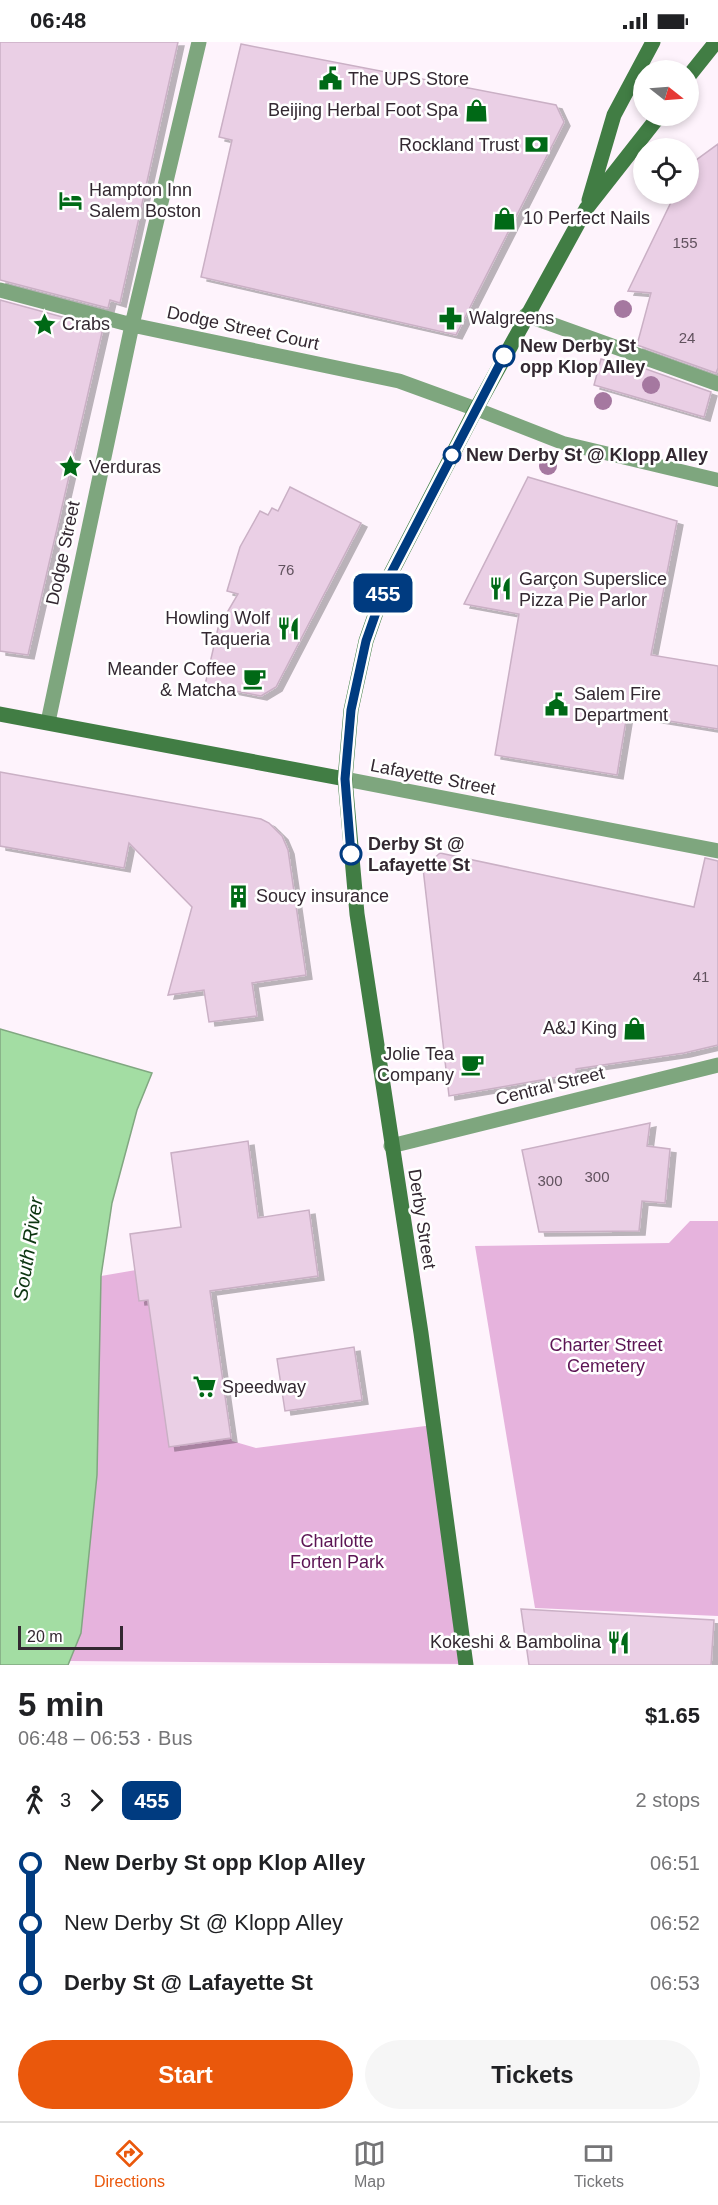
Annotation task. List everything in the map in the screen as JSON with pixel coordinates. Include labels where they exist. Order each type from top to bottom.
[{"type":"main road","points":[[586,209],[614,115],[653,42]]},
{"type":"main road","points":[[699,63],[716,42]]},
{"type":"main road","points":[[586,209],[651,126]]},
{"type":"main road","name":"Derby Street","points":[[466,1665],[421,1333],[357,914],[345,779],[351,710],[366,641],[387,581],[526,315],[586,209]]},
{"type":"main road","name":"Lafayette Street","points":[[0,714],[345,779]]},
{"type":"street","name":"Dodge Street","points":[[48,722],[132,325],[199,42]]},
{"type":"street","name":"Dodge Street Court","points":[[0,290],[132,325],[399,381],[476,409]]},
{"type":"street","points":[[526,315],[718,384]]},
{"type":"street","name":"Lafayette Street","points":[[345,779],[718,851]]},
{"type":"street","name":"Central Street","points":[[391,1146],[718,1065]]},
{"type":"lane","points":[[476,409],[563,443],[718,480]]},
{"type":"green space","name":"Charlotte Forten Park","points":[[112,1203],[101,1276],[136,1270],[140,1301],[209,1291],[216,1328],[154,1337],[169,1447],[231,1438],[232,1441],[256,1448],[433,1425],[466,1664],[70,1661],[68,1665],[0,1280]]},
{"type":"green space","name":"Charter Street Cemetery","points":[[690,1221],[718,1221],[718,1616],[535,1608],[475,1246],[669,1243]]},
{"type":"water","name":"South River","points":[[0,1029],[152,1073],[137,1110],[112,1203],[101,1276],[97,1475],[81,1633],[68,1665],[0,1665]]},
{"type":"building","name":"Hampton Inn Salem Boston","points":[[0,42],[178,42],[120,303],[110,300],[108,308],[0,280]]},
{"type":"building","points":[[241,44],[556,105],[564,122],[456,335],[201,277],[232,140],[219,137]]},
{"type":"building","points":[[718,144],[718,368],[716,373],[637,345],[651,293],[628,291],[670,204],[699,204],[699,158]]},
{"type":"building","points":[[0,300],[103,328],[28,655],[0,651]]},
{"type":"building","points":[[601,359],[632,367],[632,364],[711,392],[704,417],[594,385]]},
{"type":"building","points":[[528,477],[677,521],[651,655],[718,666],[718,729],[627,714],[617,775],[495,755],[519,614],[464,604]]},
{"type":"building","points":[[290,487],[361,523],[276,687],[261,696],[205,685],[218,628],[238,594],[227,591],[240,547],[260,511],[268,515],[272,508],[278,511]]},
{"type":"building","name":"Soucy insurance","points":[[0,772],[261,819],[269,823],[282,836],[288,850],[306,975],[252,983],[257,1016],[209,1022],[204,990],[168,995],[192,907],[129,843],[124,868],[0,846]]},
{"type":"building","points":[[440,853],[694,907],[705,858],[718,861],[718,1045],[684,1053],[576,1069],[576,1074],[449,1096],[423,868]]},
{"type":"building","points":[[650,1123],[647,1146],[670,1149],[665,1203],[642,1201],[639,1231],[539,1232],[522,1150]]},
{"type":"building","points":[[248,1141],[258,1218],[309,1210],[318,1276],[210,1291],[231,1438],[169,1447],[148,1300],[139,1301],[130,1234],[181,1227],[171,1153]]},
{"type":"building","points":[[354,1347],[362,1400],[285,1411],[277,1359]]},
{"type":"building","name":"Kokeshi & Bambolina","points":[[521,1609],[714,1620],[711,1665],[529,1665]]},
{"type":"bus line","name":"455","points":[[351,854],[345,779],[351,710],[366,641],[387,581],[504,356]]},
{"type":"place","name":"The UPS Store","points":[[330,79]]},
{"type":"place","name":"Beijing Herbal Foot Spa","points":[[476,110]]},
{"type":"place","name":"Rockland Trust","points":[[537,145]]},
{"type":"place","name":"Hampton Inn Salem Boston","points":[[71,200]]},
{"type":"place","name":"10 Perfect Nails","points":[[505,218]]},
{"type":"place","name":"Walgreens","points":[[451,318]]},
{"type":"place","name":"Crabs","points":[[44,324]]},
{"type":"place","name":"New Derby St opp Klop Alley","points":[[504,356]]},
{"type":"place","name":"New Derby St @ Klopp Alley","points":[[452,455]]},
{"type":"place","name":"Verduras","points":[[71,467]]},
{"type":"place","name":"Garçon Superslice Pizza Pie Parlor","points":[[501,589]]},
{"type":"place","name":"Howling Wolf Taqueria","points":[[288,628]]},
{"type":"place","name":"Meander Coffee & Matcha","points":[[254,679]]},
{"type":"place","name":"Salem Fire Department","points":[[556,704]]},
{"type":"place","name":"Derby St @ Lafayette St","points":[[351,854]]},
{"type":"place","name":"Soucy insurance","points":[[238,896]]},
{"type":"place","name":"A&J King","points":[[635,1028]]},
{"type":"place","name":"Jolie Tea Company","points":[[472,1064]]},
{"type":"place","name":"Speedway","points":[[204,1387]]},
{"type":"place","name":"Kokeshi & Bambolina","points":[[619,1642]]}]
